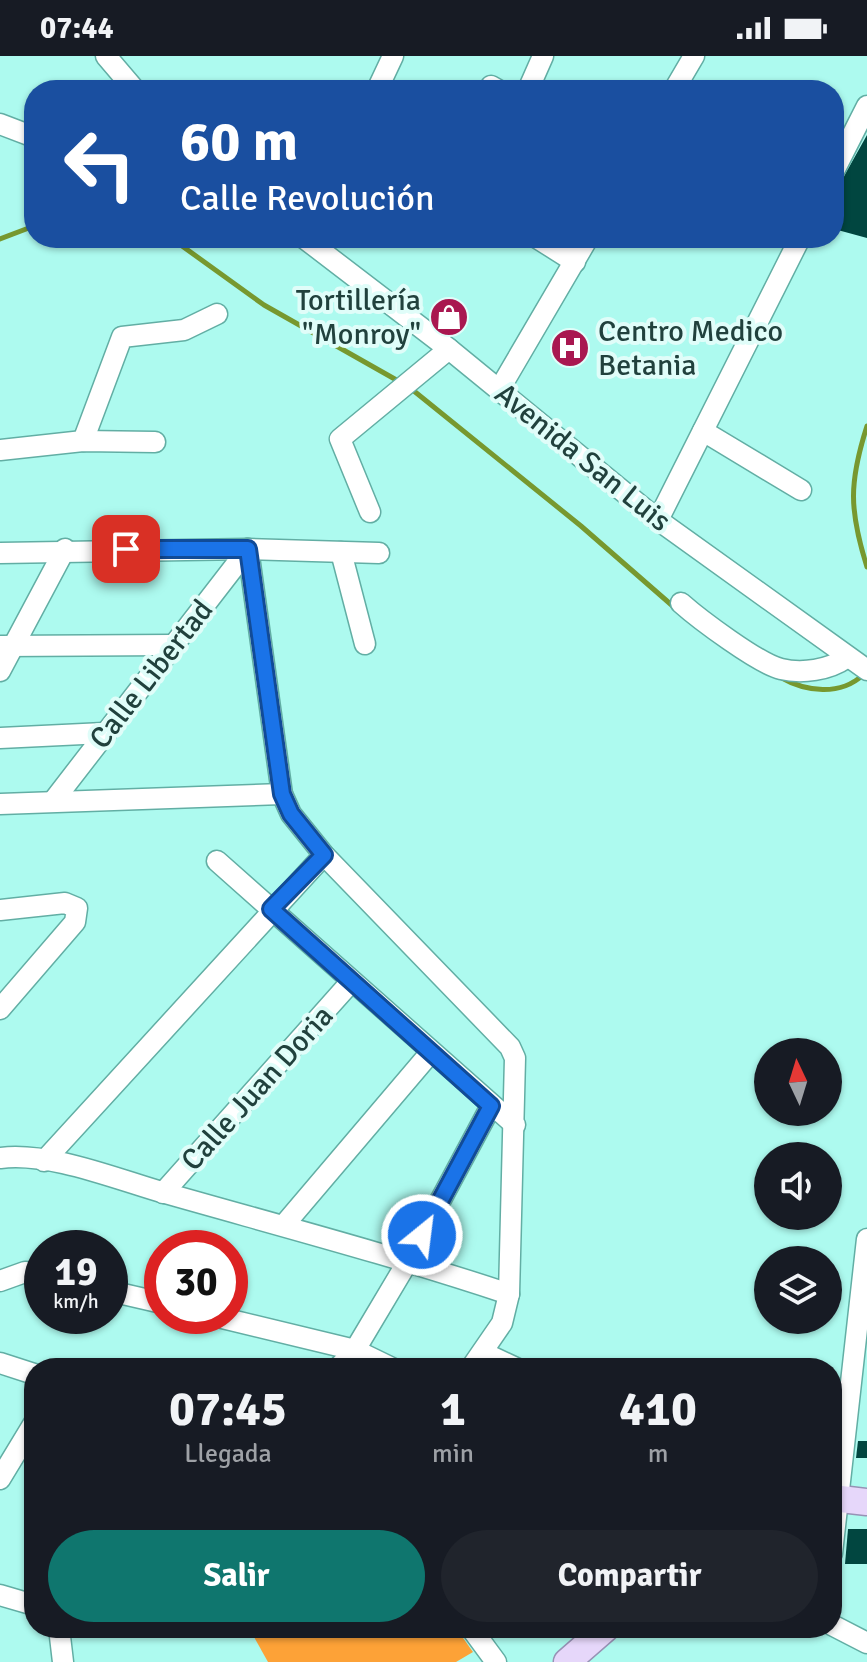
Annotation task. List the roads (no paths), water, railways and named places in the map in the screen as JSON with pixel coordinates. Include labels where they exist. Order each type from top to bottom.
[{"type":"main road","points":[[842,1499],[867,1502]]},
{"type":"main road","points":[[567,1662],[595,1638]]},
{"type":"street","points":[[382,80],[393,56]]},
{"type":"street","points":[[532,80],[543,56]]},
{"type":"street","points":[[680,80],[694,56]]},
{"type":"street","points":[[117,60],[129,80]]},
{"type":"street","points":[[844,151],[867,106]]},
{"type":"street","points":[[0,124],[24,133]]},
{"type":"street","name":"Avenida San Luis","points":[[317,248],[449,349],[658,520],[855,663]]},
{"type":"street","points":[[553,248],[575,262]]},
{"type":"street","points":[[499,390],[583,248]]},
{"type":"street","points":[[658,520],[795,248]]},
{"type":"street","points":[[83,441],[122,337],[184,330],[217,314]]},
{"type":"street","points":[[370,512],[340,439],[449,349]]},
{"type":"street","points":[[703,431],[801,490]]},
{"type":"street","points":[[0,450],[83,441],[155,442]]},
{"type":"street","points":[[0,671],[7,646],[65,549]]},
{"type":"street","points":[[0,553],[65,549],[379,553]]},
{"type":"street","points":[[248,549],[282,794],[291,814],[324,855],[513,1052],[515,1125],[509,1294],[502,1323],[480,1358]]},
{"type":"street","name":"Calle Libertad","points":[[54,800],[248,549]]},
{"type":"street","points":[[341,552],[365,644]]},
{"type":"street","points":[[681,603],[705,624],[780,669],[830,669],[855,663]]},
{"type":"street","points":[[7,646],[173,645]]},
{"type":"street","points":[[0,738],[104,733]]},
{"type":"street","points":[[0,804],[282,794]]},
{"type":"street","points":[[44,1161],[271,909],[324,855]]},
{"type":"street","points":[[217,861],[350,983],[515,1125]]},
{"type":"street","points":[[0,910],[65,903],[77,908],[75,922],[0,1009]]},
{"type":"street","name":"Calle Juan Doria","points":[[163,1193],[350,983]]},
{"type":"street","points":[[284,1225],[431,1052]]},
{"type":"street","points":[[347,1358],[408,1261],[491,1106]]},
{"type":"street","points":[[0,1158],[44,1161],[284,1225],[509,1294]]},
{"type":"street","points":[[842,1402],[862,1353],[867,1239]]},
{"type":"street","points":[[0,1281],[24,1272]]},
{"type":"street","points":[[248,1324],[355,1350],[371,1358]]},
{"type":"street","points":[[0,1363],[24,1371]]},
{"type":"street","points":[[0,1479],[24,1439]]},
{"type":"street","points":[[0,1595],[24,1602]]},
{"type":"street","points":[[842,1630],[867,1643]]},
{"type":"street","points":[[60,1638],[63,1662]]},
{"type":"street","points":[[478,1638],[496,1662]]},
{"type":"waterway","points":[[0,239],[24,230]]},
{"type":"waterway","points":[[185,248],[264,305],[400,382]]},
{"type":"waterway","points":[[409,387],[581,526],[675,608]]},
{"type":"waterway","points":[[867,426],[854,480],[854,512],[867,567]]},
{"type":"waterway","points":[[780,677],[801,686],[823,690],[844,686],[863,675]]},
{"type":"place","name":"Tortillería \"Monroy\"","points":[[449,317]]},
{"type":"place","name":"Centro Medico Betania","points":[[570,348]]}]
